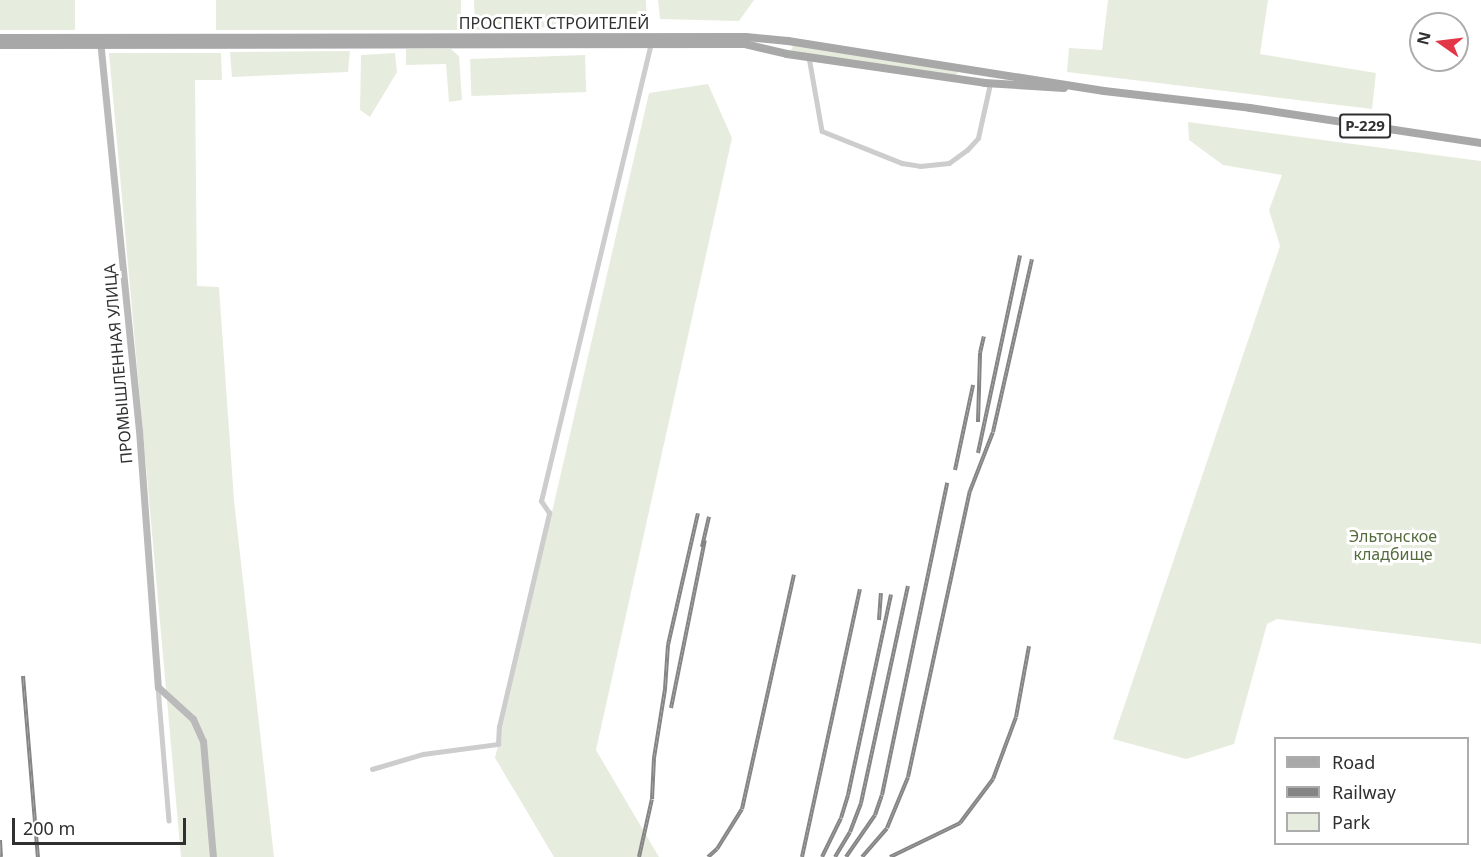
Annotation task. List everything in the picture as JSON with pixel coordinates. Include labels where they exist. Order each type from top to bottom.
[{"type":"main road","name":"ПРОСПЕКТ СТРОИТЕЛЕЙ","points":[[226,41],[746,37],[789,41],[987,70],[1104,91]]},
{"type":"main road","name":"ПРОСПЕКТ СТРОИТЕЛЕЙ","points":[[0,38],[100,41],[745,44],[787,54],[965,80],[1104,91],[1250,108],[1481,143]]},
{"type":"main road","name":"ПРОСПЕКТ СТРОИТЕЛЕЙ","points":[[0,45],[100,41]]},
{"type":"street","name":"ПРОМЫШЛЕННАЯ УЛИЦА","points":[[100,41],[139,430],[169,821]]},
{"type":"street","points":[[787,54],[789,41]]},
{"type":"street","points":[[372,769],[423,754],[498,744],[499,727],[549,513],[541,501],[651,43]]},
{"type":"street","points":[[809,57],[822,131],[902,163],[920,166],[949,163],[967,150],[978,138],[988,83],[987,70]]},
{"type":"street","points":[[965,80],[966,67]]},
{"type":"street","points":[[158,687],[193,719],[203,741],[213,857]]},
{"type":"green space","points":[[0,0],[75,0],[75,30],[0,30]]},
{"type":"green space","points":[[216,0],[461,0],[461,30],[216,30]]},
{"type":"green space","points":[[474,0],[646,0],[647,23],[475,30]]},
{"type":"green space","points":[[658,0],[754,0],[739,21],[660,19]]},
{"type":"green space","points":[[1108,0],[1268,0],[1260,54],[1376,73],[1372,109],[1067,72],[1069,48],[1102,50]]},
{"type":"green space","points":[[794,44],[958,70],[958,73],[955,75],[793,52],[791,50]]},
{"type":"green space","points":[[406,49],[451,49],[459,56],[462,100],[449,102],[446,64],[406,65]]},
{"type":"green space","points":[[350,51],[348,72],[232,77],[230,52]]},
{"type":"green space","points":[[109,53],[221,53],[222,80],[195,80],[197,286],[219,287],[234,500],[274,857],[181,857]]},
{"type":"green space","points":[[395,53],[397,72],[370,117],[360,110],[361,55]]},
{"type":"green space","points":[[585,55],[586,92],[471,96],[470,59]]},
{"type":"green space","points":[[708,84],[732,138],[596,750],[659,857],[554,857],[495,758],[649,93]]},
{"type":"green space","name":"Эльтонское кладбище","points":[[1188,122],[1481,161],[1481,644],[1277,619],[1267,624],[1234,744],[1186,759],[1113,739],[1280,246],[1269,210],[1282,175],[1223,165],[1189,140]]},
{"type":"railway","points":[[978,453],[1020,255]]},
{"type":"railway","points":[[862,857],[887,828],[908,777],[970,491],[993,432],[1032,259]]},
{"type":"railway","points":[[978,422],[980,353],[984,336]]},
{"type":"railway","points":[[955,470],[973,385]]},
{"type":"railway","points":[[846,857],[875,815],[882,795],[947,483]]},
{"type":"railway","points":[[639,857],[652,799],[654,758],[665,689],[668,645],[698,513]]},
{"type":"railway","points":[[702,547],[709,517]]},
{"type":"railway","points":[[671,708],[705,540]]},
{"type":"railway","points":[[708,857],[717,849],[742,809],[794,575]]},
{"type":"railway","points":[[835,857],[850,832],[861,803],[908,586]]},
{"type":"railway","points":[[802,857],[860,589]]},
{"type":"railway","points":[[879,620],[881,593]]},
{"type":"railway","points":[[822,857],[841,818],[848,795],[891,595]]},
{"type":"railway","points":[[890,857],[960,823],[993,779],[1016,717],[1029,646]]},
{"type":"railway","points":[[23,676],[38,857]]},
{"type":"railway","points":[[0,840],[1,857]]}]
